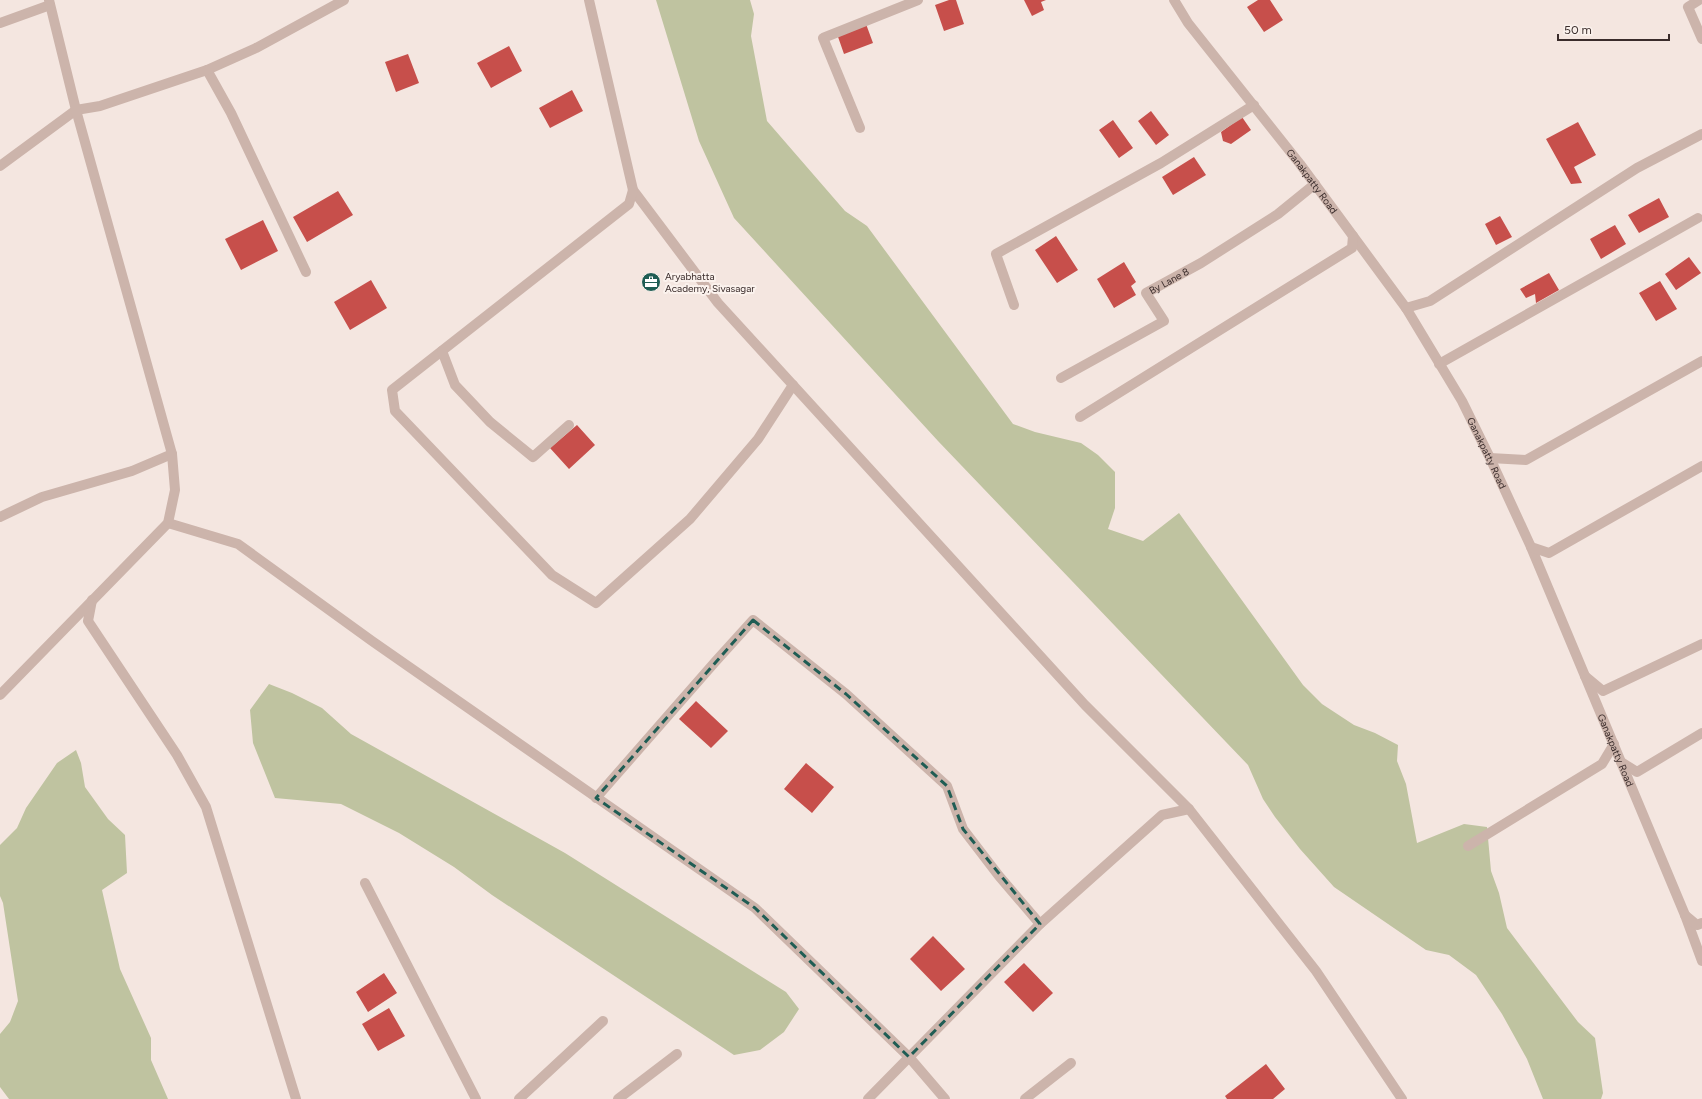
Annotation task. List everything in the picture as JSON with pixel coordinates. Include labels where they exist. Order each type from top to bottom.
[{"type":"street","points":[[0,166],[76,110],[100,106],[207,70],[256,48],[344,0]]},
{"type":"street","points":[[589,0],[633,190],[718,303],[1085,705],[1189,808],[1316,971],[1402,1099]]},
{"type":"street","points":[[860,128],[823,38],[918,0]]},
{"type":"street","name":"Ganakpatty Road","points":[[1174,0],[1188,23],[1315,184],[1406,308],[1462,401],[1531,547],[1685,915],[1702,961]]},
{"type":"street","points":[[1699,0],[1688,7],[1702,39]]},
{"type":"street","points":[[0,23],[50,2],[76,110],[172,454],[175,490],[168,523],[0,695]]},
{"type":"street","points":[[207,70],[231,113],[306,272]]},
{"type":"street","points":[[1014,305],[996,254],[1161,163],[1254,106]]},
{"type":"street","points":[[1406,308],[1430,301],[1637,168],[1702,134]]},
{"type":"street","name":"By Lane 8","points":[[1062,378],[1164,321],[1146,293],[1201,264],[1278,214],[1315,184]]},
{"type":"street","points":[[633,190],[630,204],[392,390],[395,411],[552,575],[596,603],[690,519],[758,439],[793,385]]},
{"type":"street","points":[[1439,364],[1698,218]]},
{"type":"street","points":[[1080,417],[1352,248],[1353,236]]},
{"type":"street","points":[[442,351],[455,385],[490,422],[533,456],[569,425]]},
{"type":"street","points":[[1490,458],[1526,460],[1702,360]]},
{"type":"street","points":[[0,517],[42,497],[132,472],[172,454]]},
{"type":"street","points":[[1531,547],[1549,553],[1702,466]]},
{"type":"street","points":[[168,523],[238,544],[372,641],[755,908],[909,1057],[945,1099]]},
{"type":"street","points":[[92,600],[88,621],[177,754],[206,807],[296,1099]]},
{"type":"street","points":[[596,798],[753,620],[846,694],[947,786],[963,829],[999,876],[1040,924]]},
{"type":"street","points":[[1584,674],[1603,691],[1702,644]]},
{"type":"street","points":[[1621,762],[1637,772],[1702,733]]},
{"type":"street","points":[[1468,846],[1602,764],[1614,744]]},
{"type":"street","points":[[868,1099],[1040,924],[1162,815],[1189,808]]},
{"type":"street","points":[[365,883],[476,1099]]},
{"type":"street","points":[[1685,915],[1697,925],[1702,923]]},
{"type":"street","points":[[519,1099],[603,1021]]},
{"type":"street","points":[[618,1099],[677,1054]]},
{"type":"street","points":[[1025,1099],[1071,1062]]},
{"type":"highlighted area","points":[[753,620],[846,694],[947,786],[963,829],[1040,924],[909,1057],[755,908],[596,798]]},
{"type":"green space","points":[[656,0],[750,0],[754,14],[751,36],[767,121],[845,211],[867,226],[1013,424],[1035,432],[1081,443],[1098,455],[1115,472],[1115,508],[1108,529],[1143,541],[1179,513],[1303,685],[1322,704],[1354,725],[1375,733],[1398,745],[1397,761],[1406,784],[1417,843],[1464,824],[1487,827],[1491,871],[1499,893],[1507,928],[1578,1022],[1595,1038],[1603,1093],[1601,1099],[1543,1099],[1527,1059],[1502,1014],[1476,975],[1449,955],[1426,950],[1334,887],[1300,849],[1275,817],[1263,799],[1248,765],[938,441],[734,218],[699,141]]},
{"type":"green space","points":[[269,684],[292,693],[322,708],[351,734],[565,853],[786,992],[799,1009],[784,1032],[760,1050],[734,1055],[492,895],[454,867],[399,833],[341,804],[275,798],[253,743],[250,710]]},
{"type":"green space","points":[[76,750],[81,763],[85,787],[108,819],[125,835],[127,873],[102,890],[120,969],[151,1038],[151,1060],[168,1099],[9,1099],[0,1087],[0,1034],[10,1022],[18,1001],[3,903],[0,896],[0,845],[17,828],[26,808],[57,763]]},
{"type":"building","points":[[949,0],[956,0],[964,24],[944,31],[935,5]]},
{"type":"building","points":[[1024,0],[1046,0],[1041,2],[1044,10],[1032,16]]},
{"type":"building","points":[[1258,0],[1270,0],[1283,20],[1264,32],[1247,7]]},
{"type":"building","points":[[866,24],[873,43],[844,54],[837,34]]},
{"type":"building","points":[[509,46],[522,71],[491,88],[477,63]]},
{"type":"building","points":[[408,54],[419,83],[396,92],[385,62]]},
{"type":"building","points":[[572,90],[583,111],[550,128],[539,108]]},
{"type":"building","points":[[1151,111],[1169,135],[1156,145],[1138,121]]},
{"type":"building","points":[[1242,117],[1251,130],[1231,144],[1223,141],[1221,132]]},
{"type":"building","points":[[1113,120],[1133,148],[1119,158],[1099,130]]},
{"type":"building","points":[[1578,122],[1596,155],[1574,167],[1582,183],[1571,184],[1546,139]]},
{"type":"building","points":[[1194,157],[1206,175],[1173,195],[1162,177]]},
{"type":"building","points":[[338,191],[353,215],[307,242],[293,217]]},
{"type":"building","points":[[1659,198],[1669,217],[1639,233],[1628,215]]},
{"type":"building","points":[[1500,216],[1512,237],[1496,245],[1485,224]]},
{"type":"building","points":[[263,220],[278,251],[241,270],[225,239]]},
{"type":"building","points":[[1615,225],[1626,244],[1601,259],[1590,239]]},
{"type":"building","points":[[1056,236],[1078,270],[1057,283],[1035,250]]},
{"type":"building","points":[[1689,257],[1701,273],[1676,290],[1665,274]]},
{"type":"building","points":[[1124,262],[1136,282],[1131,286],[1136,295],[1114,308],[1097,279]]},
{"type":"building","points":[[1549,273],[1559,290],[1536,303],[1535,294],[1526,298],[1520,289]]},
{"type":"building","points":[[371,280],[387,308],[350,330],[334,302]]},
{"type":"building","points":[[1660,281],[1677,309],[1656,321],[1639,293]]},
{"type":"building","points":[[577,425],[595,445],[569,469],[550,448]]},
{"type":"building","points":[[696,701],[728,731],[711,748],[679,719]]},
{"type":"building","points":[[806,763],[834,787],[812,813],[784,789]]},
{"type":"building","points":[[933,936],[965,969],[941,991],[910,959]]},
{"type":"building","points":[[1024,963],[1053,993],[1033,1012],[1004,982]]},
{"type":"building","points":[[384,973],[397,993],[368,1012],[356,992]]},
{"type":"building","points":[[389,1008],[405,1036],[378,1051],[362,1024]]},
{"type":"building","points":[[1266,1064],[1285,1089],[1273,1099],[1227,1099],[1225,1096]]},
{"type":"place","name":"Aryabhatta Academy, Sivasagar","points":[[651,282]]}]
